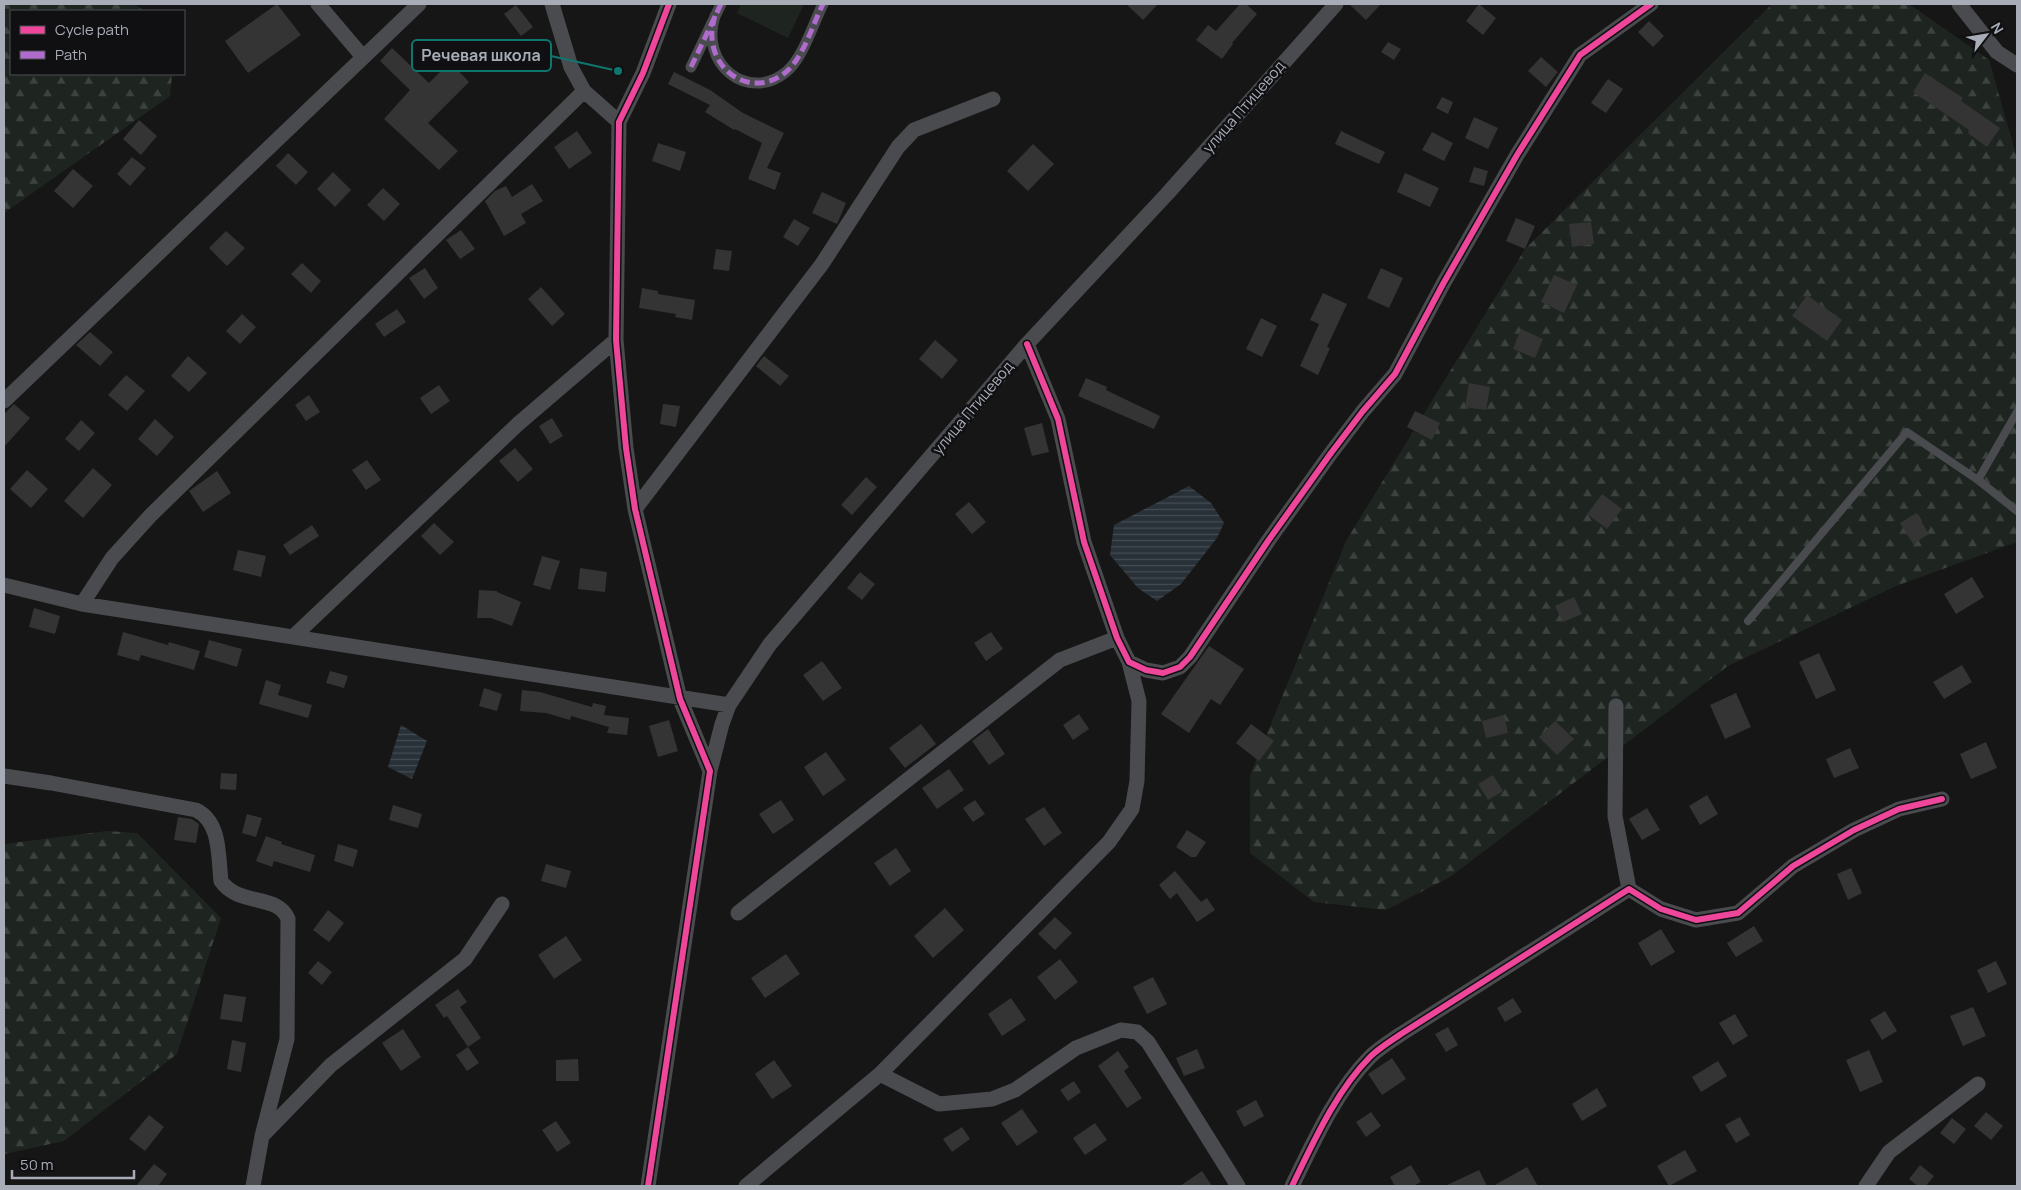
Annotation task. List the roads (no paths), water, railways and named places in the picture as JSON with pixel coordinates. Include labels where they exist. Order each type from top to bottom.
[{"type":"street","points":[[318,4],[363,57]]},
{"type":"street","points":[[4,402],[419,4]]},
{"type":"street","points":[[552,4],[571,67],[584,91],[620,122]]},
{"type":"street","points":[[669,4],[643,73],[620,122],[616,340],[626,448],[635,509],[680,699],[710,770]]},
{"type":"street","points":[[691,68],[720,4]]},
{"type":"street","points":[[715,16],[710,36],[718,61],[728,72],[737,78],[758,82],[778,77],[794,64],[822,4]]},
{"type":"street","name":"улица Птицевод","points":[[648,1186],[710,770],[729,705],[770,644],[1027,344],[1167,194],[1336,4]]},
{"type":"street","points":[[1129,662],[1146,670],[1163,673],[1180,667],[1190,657],[1268,541],[1331,453],[1362,411],[1395,374],[1443,284],[1517,155],[1580,55],[1651,4]]},
{"type":"street","points":[[1959,4],[1997,52],[2017,65]]},
{"type":"street","points":[[82,604],[112,558],[150,516],[584,91]]},
{"type":"street","points":[[635,509],[822,264],[898,147],[914,130],[994,99]]},
{"type":"street","points":[[294,636],[518,424],[616,340]]},
{"type":"street","points":[[746,1186],[880,1074],[1109,842],[1132,809],[1137,781],[1139,700],[1129,662],[1117,638],[1084,542],[1058,419],[1027,344]]},
{"type":"street","points":[[4,585],[82,604],[294,636],[680,699],[729,705]]},
{"type":"street","points":[[738,913],[1060,660],[1117,638]]},
{"type":"street","points":[[1616,706],[1615,816],[1629,889],[1661,909],[1696,920],[1738,912],[1794,866],[1854,830],[1899,809],[1942,799]]},
{"type":"street","points":[[4,776],[80,788],[196,810],[205,814],[214,829],[221,881],[226,888],[234,894],[279,906],[285,912],[288,918],[287,1038],[262,1136],[253,1186]]},
{"type":"street","points":[[1292,1186],[1316,1137],[1353,1076],[1372,1056],[1401,1034],[1629,889]]},
{"type":"street","points":[[262,1136],[330,1065],[465,959],[502,904]]},
{"type":"street","points":[[880,1074],[939,1104],[992,1099],[1015,1090],[1076,1048],[1121,1030],[1137,1032],[1148,1042],[1238,1186]]},
{"type":"street","points":[[1866,1186],[1889,1152],[1978,1084]]},
{"type":"lane","points":[[1978,480],[2017,412]]},
{"type":"lane","points":[[1748,621],[1908,432],[1978,480],[2017,511]]},
{"type":"place","name":"Речевая школа","points":[[618,71]]}]
